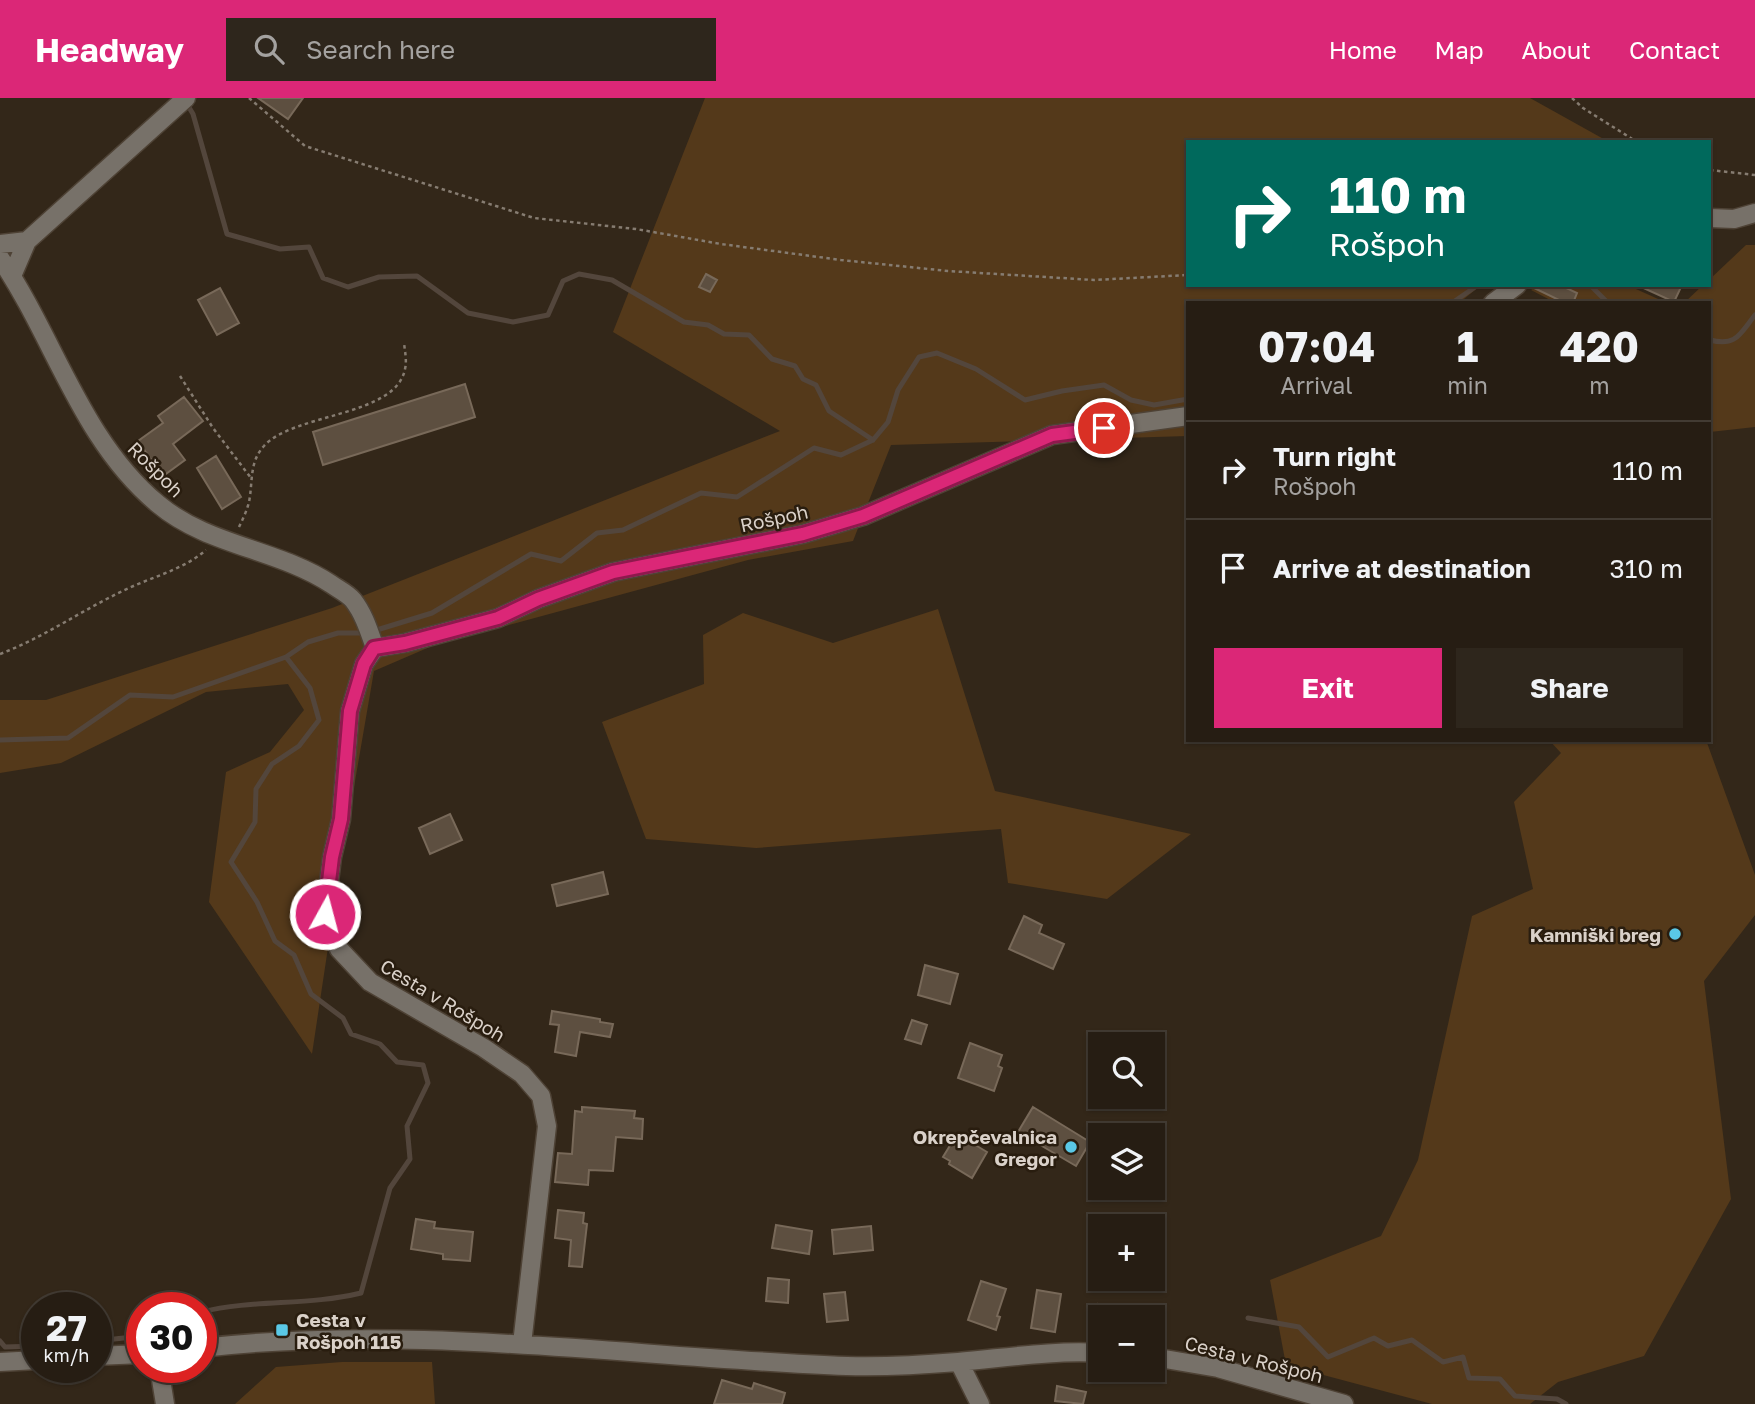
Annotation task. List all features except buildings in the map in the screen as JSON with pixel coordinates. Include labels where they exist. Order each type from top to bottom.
[{"type":"street","points":[[12,276],[27,242],[186,98]]},
{"type":"street","points":[[1711,218],[1734,219],[1755,213]]},
{"type":"street","points":[[0,244],[27,242]]},
{"type":"street","name":"Rošpoh","points":[[0,258],[91,426],[115,460],[158,504],[178,519],[225,541],[304,569],[324,580],[351,598],[370,635],[405,643],[498,618],[538,599],[613,572],[803,534],[863,516],[1052,435],[1186,416]]},
{"type":"street","points":[[1496,301],[1514,287]]},
{"type":"street","name":"Cesta v Rošpoh","points":[[370,635],[350,711],[341,819],[332,857],[325,914],[339,949],[370,982],[484,1048],[522,1074],[541,1096],[547,1126],[522,1344]]},
{"type":"street","points":[[217,1347],[315,1339],[522,1344],[792,1364],[879,1367],[1012,1356],[1088,1353]]},
{"type":"street","name":"Cesta v Rošpoh","points":[[1165,1359],[1218,1368],[1344,1404]]},
{"type":"street","points":[[0,1362],[21,1361]]},
{"type":"street","points":[[959,1362],[980,1404]]},
{"type":"street","points":[[162,1383],[165,1404]]},
{"type":"path","points":[[249,98],[306,146],[514,213],[548,220],[636,229],[721,244],[841,260],[999,276],[1094,280],[1186,275]]},
{"type":"path","points":[[1572,98],[1634,140]]},
{"type":"path","points":[[1711,170],[1755,175]]},
{"type":"path","points":[[0,654],[225,541],[249,501],[251,478],[258,453],[272,439],[296,427],[363,406],[386,395],[405,372],[404,343]]},
{"type":"path","points":[[180,376],[213,428],[251,478]]},
{"type":"shaded area","points":[[705,98],[1530,98],[1605,140],[1186,140],[1186,287],[1479,287],[1461,301],[1186,301],[1186,436],[891,445],[853,541],[748,560],[432,646],[374,671],[348,822],[337,860],[329,941],[312,1054],[209,902],[226,772],[270,752],[304,710],[288,684],[206,692],[61,763],[0,773],[0,700],[46,700],[332,608],[780,431],[613,332]]},
{"type":"shaded area","points":[[1746,245],[1755,245],[1755,427],[1711,432],[1711,301],[1686,301],[1701,287],[1711,287],[1711,278]]},
{"type":"shaded area","points":[[1535,287],[1631,287],[1663,301],[1552,301],[1531,290]]},
{"type":"shaded area","points":[[938,609],[995,791],[1191,834],[1107,899],[1008,883],[1001,829],[756,848],[646,839],[602,722],[704,684],[703,635],[743,613],[833,643]]},
{"type":"shaded area","points":[[1551,742],[1707,742],[1755,875],[1755,915],[1704,981],[1731,1199],[1644,1356],[1558,1382],[1530,1404],[1432,1404],[1286,1365],[1270,1280],[1381,1236],[1418,1160],[1472,916],[1533,889],[1514,802],[1561,753]]},
{"type":"shaded area","points":[[342,1362],[432,1362],[435,1404],[235,1404],[276,1367]]},
{"type":"waterway","points":[[187,104],[193,114],[227,234],[280,249],[309,247],[323,278],[348,287],[379,277],[417,276],[468,313],[513,322],[548,315],[563,281],[579,274],[612,280],[684,322],[708,325],[724,334],[749,335],[772,359],[795,366],[803,379],[816,385],[829,411],[873,440]]},
{"type":"waterway","points":[[1455,301],[1475,287]]},
{"type":"waterway","points":[[1592,287],[1606,301]]},
{"type":"waterway","points":[[1711,340],[1732,340],[1755,315]]},
{"type":"waterway","points":[[0,740],[68,738],[130,695],[173,697],[286,657],[308,642],[338,633],[367,633],[432,613],[531,554],[561,561],[597,533],[623,530],[701,493],[737,497],[814,448],[841,455],[873,440],[888,422],[898,390],[919,357],[937,353],[976,369],[1025,400],[1104,385],[1131,400],[1154,405],[1186,399]]},
{"type":"waterway","points":[[217,1309],[321,1300],[361,1293],[390,1188],[410,1159],[407,1126],[428,1083],[423,1065],[397,1062],[380,1044],[351,1034],[343,1018],[311,994],[294,955],[275,941],[257,902],[231,862],[255,822],[256,789],[272,764],[299,746],[319,720],[310,688],[286,657]]},
{"type":"waterway","points":[[1248,1318],[1299,1327],[1328,1357],[1374,1338],[1388,1346],[1412,1340],[1443,1362],[1463,1357],[1469,1378],[1500,1379],[1515,1396],[1557,1399],[1566,1404]]},
{"type":"waterway","points":[[112,1339],[126,1338]]},
{"type":"waterway","points":[[0,1341],[5,1347],[21,1346]]},
{"type":"place","name":"Kamniški breg","points":[[1675,934]]},
{"type":"place","name":"Okrepčevalnica Gregor","points":[[1071,1147]]},
{"type":"place","name":"Cesta v Rošpoh 115","points":[[282,1330]]},
{"type":"route","points":[[325,914],[332,857],[341,819],[350,711],[364,664],[374,648],[405,643],[498,618],[538,599],[613,572],[803,534],[863,516],[1052,435],[1104,428]]}]
